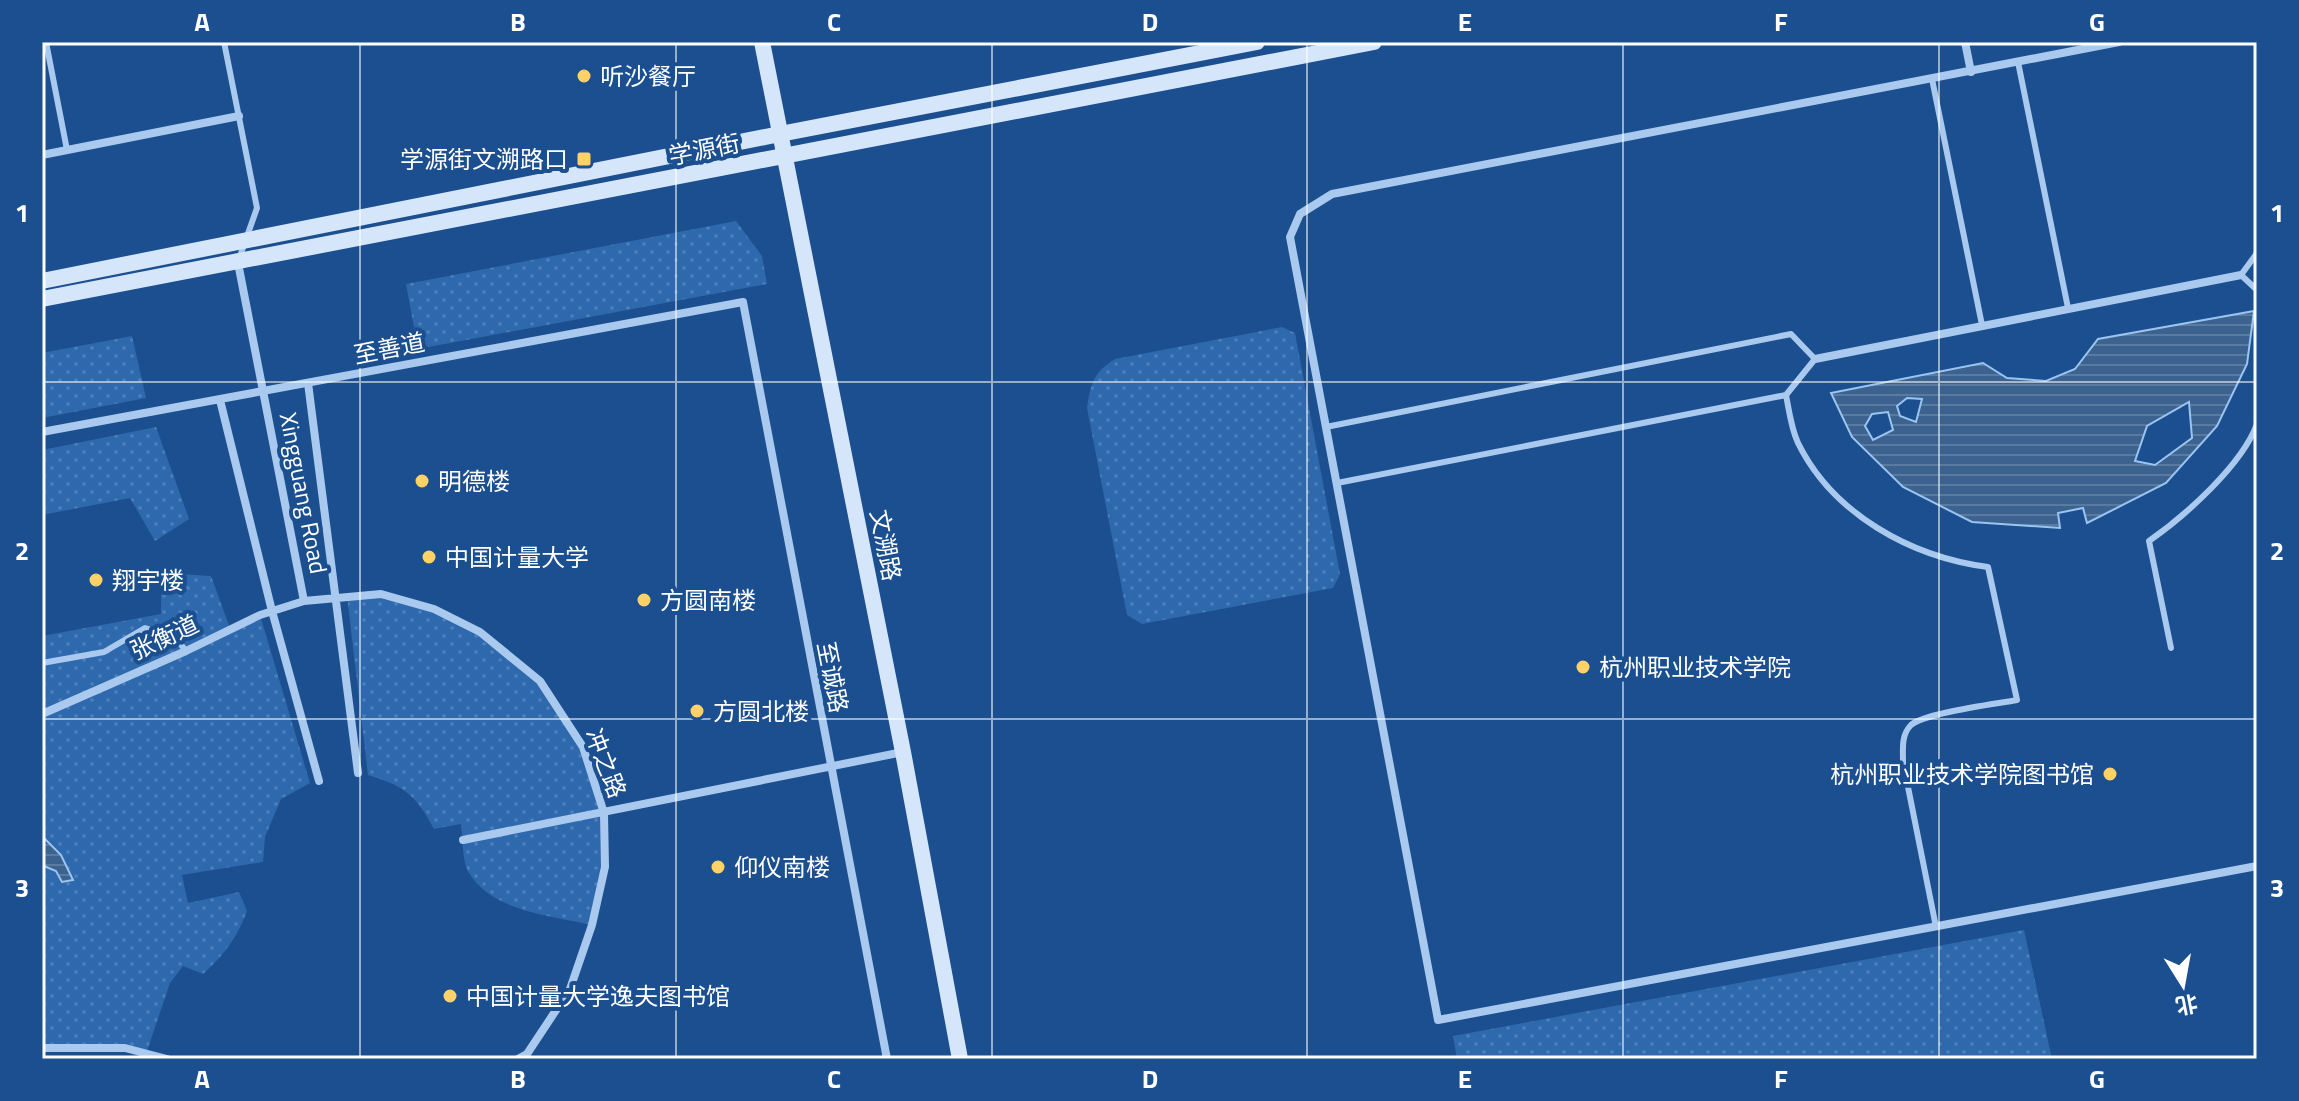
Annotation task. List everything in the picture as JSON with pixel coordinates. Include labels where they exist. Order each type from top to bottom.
[{"type":"main road","name":"文溯路","points":[[762,42],[903,752],[960,1059]]},
{"type":"main road","name":"学源街","points":[[42,281],[1257,42]]},
{"type":"main road","name":"学源街","points":[[42,299],[1374,42]]},
{"type":"street","points":[[1965,42],[1971,72]]},
{"type":"street","points":[[2119,42],[1332,194],[1300,214],[1290,237],[1438,1020],[2257,866]]},
{"type":"street","points":[[42,155],[239,116]]},
{"type":"street","name":"Xingguang Road","points":[[238,263],[304,601]]},
{"type":"street","points":[[1815,359],[2241,275]]},
{"type":"street","name":"至善道","points":[[42,432],[743,302]]},
{"type":"street","name":"至诚路","points":[[743,302],[887,1059]]},
{"type":"street","points":[[308,383],[358,773]]},
{"type":"street","points":[[220,400],[272,611],[319,781]]},
{"type":"street","name":"冲之路","points":[[304,601],[381,594],[434,609],[480,632],[540,681],[583,747],[604,813],[605,867],[592,925],[570,989],[524,1057]]},
{"type":"street","name":"张衡道","points":[[42,714],[186,651],[230,628],[304,601]]},
{"type":"street","points":[[463,840],[903,752]]},
{"type":"street","points":[[42,1048],[125,1048],[167,1059]]},
{"type":"lane","points":[[46,42],[67,150]]},
{"type":"lane","points":[[224,42],[257,208],[238,263]]},
{"type":"lane","points":[[2018,62],[2068,308]]},
{"type":"lane","points":[[1932,79],[1982,325]]},
{"type":"lane","points":[[2257,253],[2241,275],[2257,290]]},
{"type":"lane","points":[[1326,427],[1791,334],[1815,359],[1786,395],[1337,483]]},
{"type":"lane","points":[[1786,395],[1797,439],[1814,470],[1844,503],[1898,540],[1956,563],[1988,567],[2017,700],[1927,717],[1911,725],[1902,742],[1903,762],[1936,927]]},
{"type":"lane","points":[[2171,648],[2149,541],[2200,499],[2229,467],[2257,424]]},
{"type":"lane","points":[[42,663],[104,652],[145,628],[175,637],[186,651]]},
{"type":"shaded area","points":[[736,221],[762,256],[767,284],[418,349],[406,284]]},
{"type":"shaded area","points":[[2254,311],[2247,364],[2217,426],[2166,483],[2087,523],[2083,508],[2058,513],[2060,528],[1972,522],[1903,487],[1852,437],[1831,393],[1983,363],[2007,378],[2046,381],[2075,369],[2098,339]],"holes":[[[1907,398],[1922,399],[1916,422],[1900,416],[1897,406]],[[2189,402],[2192,438],[2155,465],[2135,461],[2147,426]],[[1888,412],[1893,430],[1873,440],[1865,426],[1872,414]]]},
{"type":"shaded area","points":[[1282,327],[1295,333],[1340,574],[1333,588],[1142,624],[1127,615],[1087,408],[1094,379],[1115,359]]},
{"type":"shaded area","points":[[132,336],[146,398],[42,418],[42,353]]},
{"type":"shaded area","points":[[156,427],[189,519],[155,541],[130,498],[42,515],[42,450]]},
{"type":"shaded area","points":[[161,573],[211,576],[230,628],[260,615],[310,783],[281,799],[265,837],[263,862],[182,875],[188,903],[239,892],[247,911],[229,946],[203,974],[183,966],[170,983],[146,1054],[125,1048],[42,1048],[42,636],[161,614]]},
{"type":"shaded area","points":[[381,594],[434,609],[480,632],[540,681],[583,747],[604,813],[605,867],[592,925],[524,910],[493,896],[469,873],[461,824],[434,829],[408,793],[368,775],[347,596]]},
{"type":"shaded area","points":[[42,836],[61,855],[73,880],[62,882],[56,871],[44,866]]},
{"type":"shaded area","points":[[2024,930],[2052,1059],[1457,1059],[1453,1036]]},
{"type":"place","name":"听沙餐厅","points":[[584,76]]},
{"type":"place","name":"学源街文溯路口","points":[[584,159]]},
{"type":"place","name":"明德楼","points":[[422,481]]},
{"type":"place","name":"中国计量大学","points":[[429,557]]},
{"type":"place","name":"翔宇楼","points":[[96,580]]},
{"type":"place","name":"方圆南楼","points":[[644,600]]},
{"type":"place","name":"杭州职业技术学院","points":[[1583,667]]},
{"type":"place","name":"方圆北楼","points":[[697,711]]},
{"type":"place","name":"杭州职业技术学院图书馆","points":[[2110,774]]},
{"type":"place","name":"仰仪南楼","points":[[718,867]]},
{"type":"place","name":"中国计量大学逸夫图书馆","points":[[450,996]]}]
